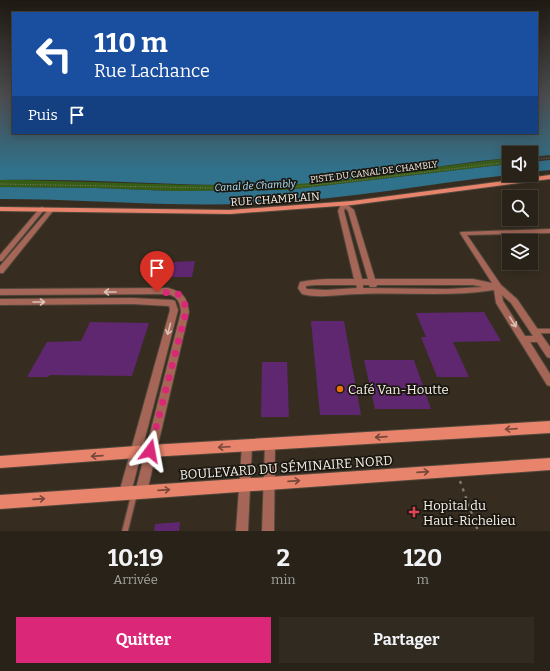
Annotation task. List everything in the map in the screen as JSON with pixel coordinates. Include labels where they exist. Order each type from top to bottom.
[{"type":"street","name":"RUE CHAMPLAIN","points":[[0,209],[230,212],[344,204],[550,177]]},
{"type":"street","points":[[361,291],[341,211],[344,204],[351,210],[375,292]]},
{"type":"street","points":[[0,259],[42,209]]},
{"type":"street","points":[[0,271],[51,210]]},
{"type":"street","points":[[550,231],[463,233],[498,287],[514,301],[550,354]]},
{"type":"street","points":[[316,282],[473,282],[498,287],[476,291],[361,291],[316,294],[305,292],[302,288],[303,284],[316,282]]},
{"type":"street","points":[[425,282],[430,291]]},
{"type":"street","points":[[498,287],[499,301],[550,382]]},
{"type":"street","points":[[0,302],[54,302],[134,297],[168,291],[177,293],[184,300],[186,312],[150,451],[134,492]]},
{"type":"street","points":[[0,292],[60,292],[134,297],[172,303]]},
{"type":"street","points":[[54,302],[60,292]]},
{"type":"street","points":[[134,492],[136,453],[174,310],[172,303],[177,293]]},
{"type":"street","points":[[523,339],[537,335]]},
{"type":"street","points":[[152,395],[164,395]]},
{"type":"street","name":"BOULEVARD DU SÉMINAIRE NORD","points":[[0,462],[150,451],[550,427]]},
{"type":"street","points":[[268,531],[270,444]]},
{"type":"street","points":[[242,531],[247,446]]},
{"type":"street","name":"BOULEVARD DU SÉMINAIRE NORD","points":[[0,502],[269,482],[550,464]]},
{"type":"lane","points":[[537,335],[550,332]]},
{"type":"lane","points":[[125,531],[134,492]]},
{"type":"path","points":[[538,159],[550,158]]},
{"type":"path","name":"PISTE DU CANAL DE CHAMBLY","points":[[0,184],[197,189],[268,189],[335,183],[502,163]]},
{"type":"path","points":[[456,470],[478,531]]},
{"type":"green space","points":[[502,159],[502,165],[287,190],[172,191],[95,188],[0,187],[0,180],[192,185],[276,185],[335,180]]},
{"type":"water","name":"Canal de Chambly","points":[[0,121],[12,121],[12,134],[538,134],[538,121],[550,121],[550,155],[538,156],[538,146],[502,146],[502,159],[334,181],[275,185],[206,185],[0,180]]},
{"type":"water","points":[[550,160],[550,170],[538,171],[538,161]]},
{"type":"water","points":[[502,165],[502,176],[357,195],[296,201],[233,204],[166,204],[0,199],[0,187],[95,188],[172,191],[287,190]]},
{"type":"building","points":[[195,261],[192,277],[169,277],[173,262]]},
{"type":"building","points":[[484,312],[501,341],[453,342],[469,377],[437,377],[421,337],[426,337],[416,313]]},
{"type":"building","points":[[311,321],[344,321],[361,415],[320,415]]},
{"type":"building","points":[[90,322],[149,323],[132,376],[50,375],[48,377],[27,377],[47,342],[81,341]]},
{"type":"building","points":[[364,360],[414,360],[431,409],[375,409]]},
{"type":"building","points":[[262,362],[287,362],[289,417],[261,417]]},
{"type":"building","points":[[180,522],[179,531],[154,531],[155,524]]},
{"type":"place","name":"Café Van-Houtte","points":[[340,389]]},
{"type":"place","name":"Hopital du Haut-Richelieu","points":[[414,512]]},
{"type":"route","points":[[150,451],[186,312],[184,300],[177,293],[168,291],[157,292]]}]
